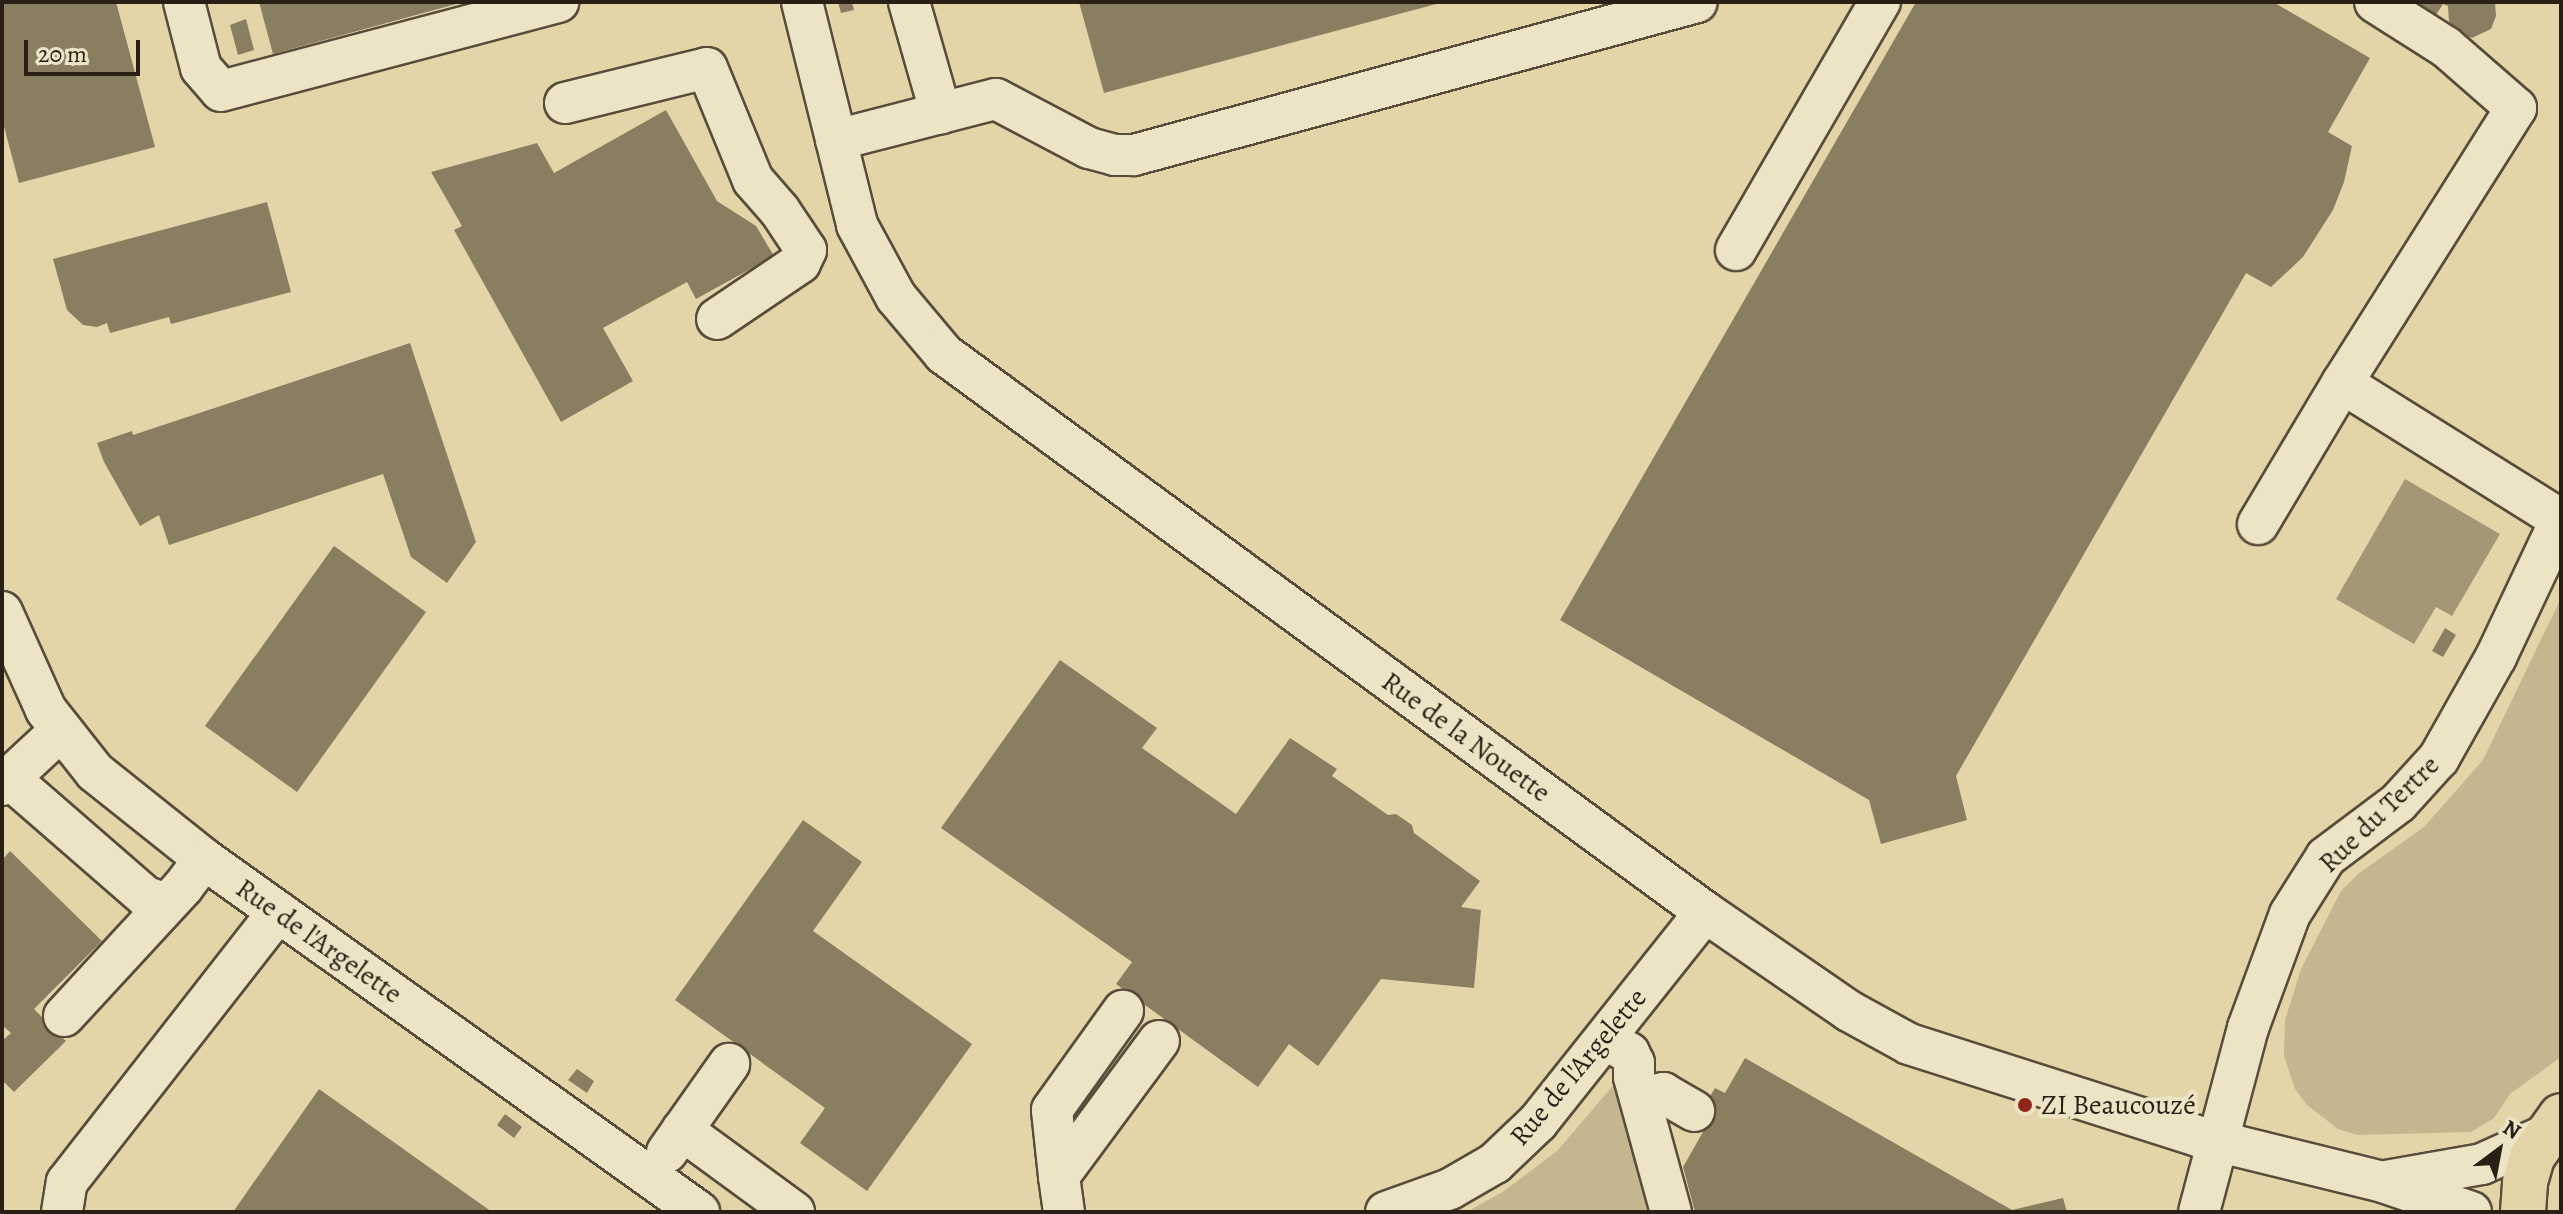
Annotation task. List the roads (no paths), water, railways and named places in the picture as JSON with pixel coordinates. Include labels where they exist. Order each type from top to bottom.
[{"type":"main road","points":[[2523,1212],[2528,1169],[2553,1126]]},
{"type":"street","points":[[184,2],[201,68],[221,91],[558,2]]},
{"type":"street","name":"Rue de la Nouette","points":[[802,2],[863,235],[896,297],[944,354],[1705,912],[1849,1011],[1909,1044],[2218,1142],[2383,1182],[2471,1212]]},
{"type":"street","points":[[909,2],[941,114]]},
{"type":"street","points":[[836,140],[996,99],[1089,148],[1115,155],[1134,155],[1697,2]]},
{"type":"street","points":[[1736,250],[1880,2]]},
{"type":"street","points":[[2258,524],[2342,383],[2516,108],[2446,47],[2375,2]]},
{"type":"street","points":[[565,103],[707,68],[753,180],[780,211],[806,250]]},
{"type":"street","points":[[806,250],[863,235]]},
{"type":"street","points":[[717,319],[800,263],[806,250]]},
{"type":"street","points":[[2342,383],[2561,519]]},
{"type":"street","name":"Rue du Tertre","points":[[2199,1212],[2248,1028],[2290,914],[2326,857],[2398,803],[2439,758],[2496,657],[2561,519]]},
{"type":"street","name":"Rue de l'Argelette","points":[[2,612],[46,710],[95,772],[204,859],[699,1212]]},
{"type":"street","points":[[61,730],[5,781],[146,897],[165,903]]},
{"type":"street","points":[[64,1016],[183,887],[204,859]]},
{"type":"street","points":[[62,1212],[67,1182],[278,912]]},
{"type":"street","name":"Rue de l'Argelette","points":[[1386,1212],[1450,1189],[1495,1163],[1538,1122],[1705,912]]},
{"type":"street","points":[[1061,1194],[1052,1110],[1123,1011]]},
{"type":"street","points":[[1605,1039],[1629,1053],[1671,1212]]},
{"type":"street","points":[[1061,1194],[1159,1041]]},
{"type":"street","points":[[648,1176],[729,1064]]},
{"type":"street","points":[[1640,1098],[1663,1093],[1694,1111]]},
{"type":"street","name":"Rue de la Nouette","points":[[2383,1182],[2482,1164],[2553,1126]]},
{"type":"street","points":[[682,1130],[794,1212]]},
{"type":"place","name":"ZI Beaucouzé","points":[[2025,1105]]}]
